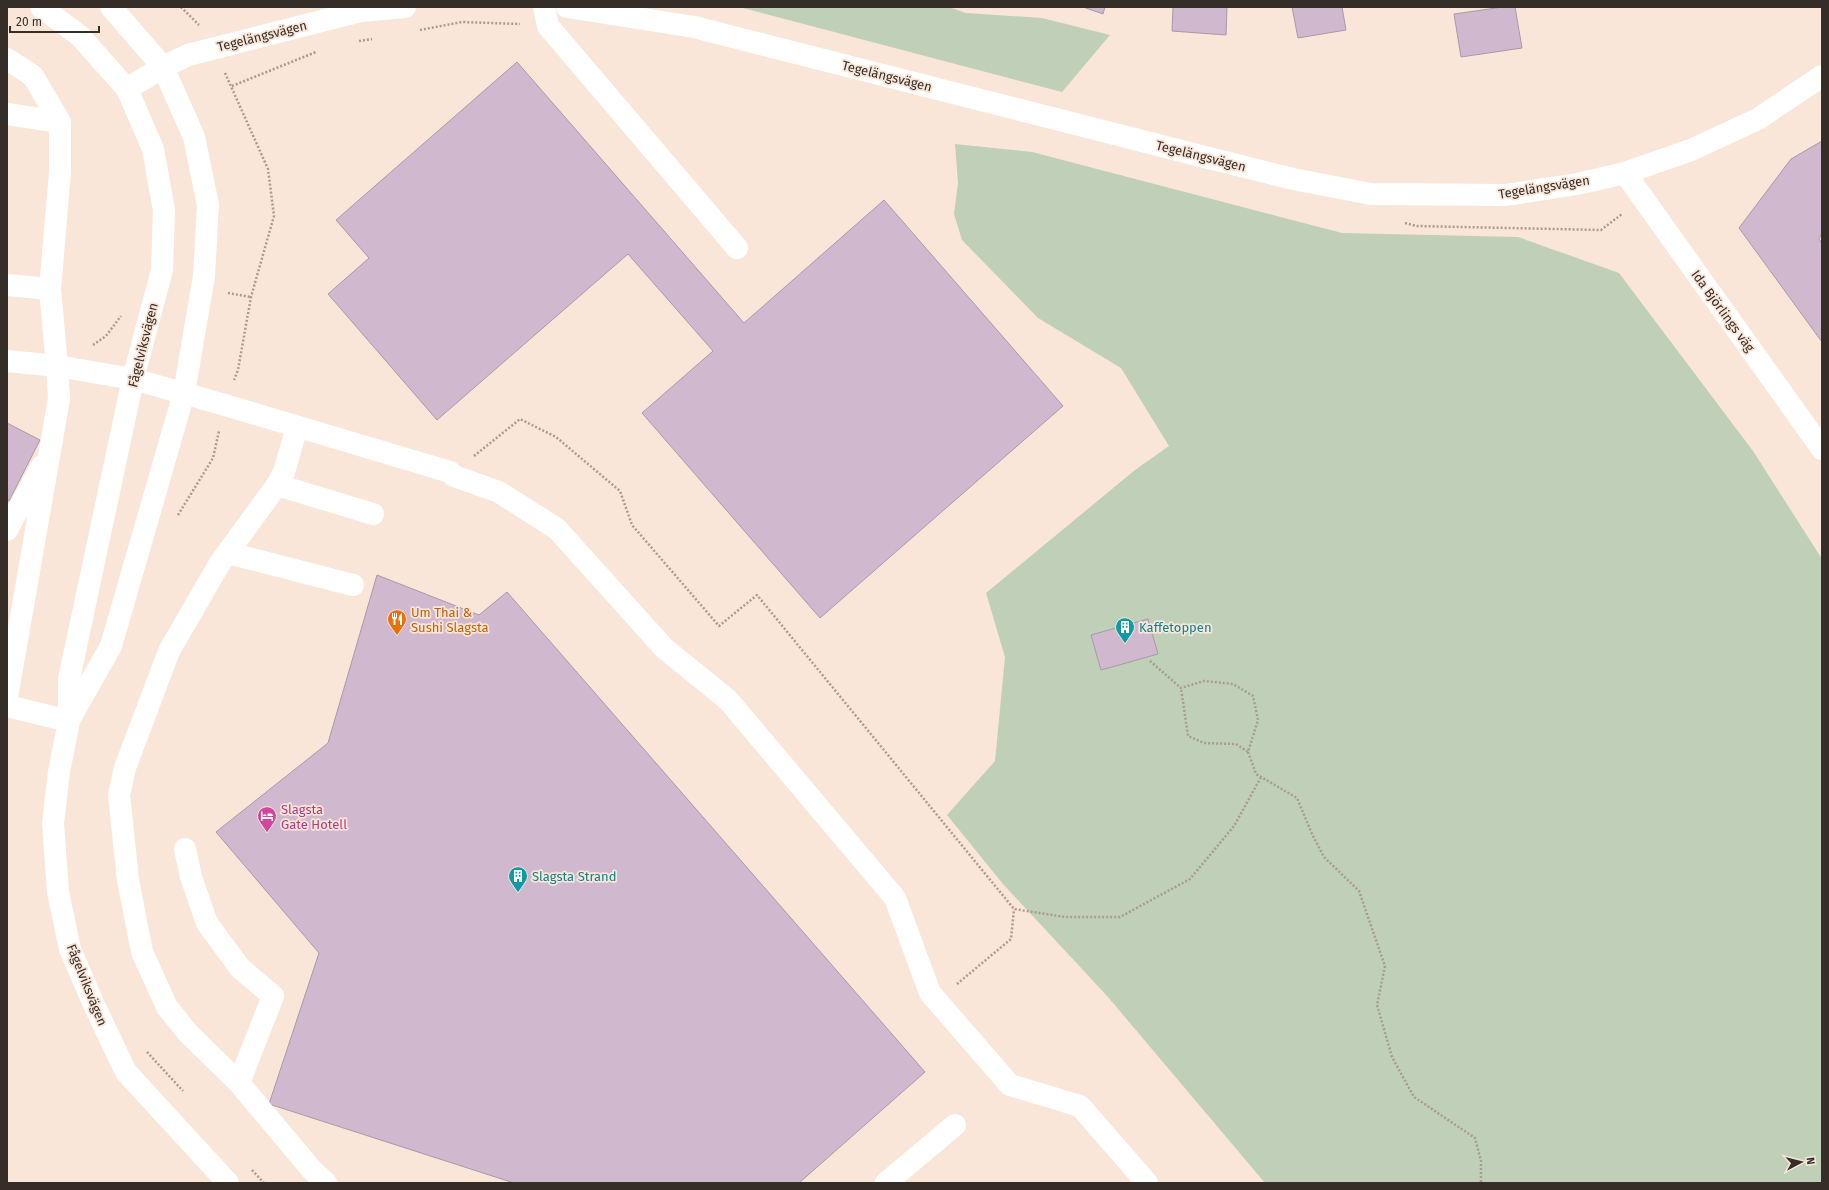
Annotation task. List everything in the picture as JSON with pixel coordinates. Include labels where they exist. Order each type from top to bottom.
[{"type":"main road","name":"Fågelviksvägen","points":[[41,7],[80,36],[127,89],[153,149],[164,210],[162,270],[133,379],[69,679],[69,721],[59,772],[53,823],[58,892],[70,949],[94,1005],[126,1072],[228,1183]]},
{"type":"main road","name":"Fågelviksvägen","points":[[69,721],[111,646],[184,393],[204,276],[208,205],[194,137],[162,67],[112,7]]},
{"type":"main road","name":"Tegelängsvägen","points":[[127,89],[162,67],[188,55],[361,11],[405,7]]},
{"type":"main road","points":[[544,7],[548,26],[737,248]]},
{"type":"main road","name":"Tegelängsvägen","points":[[567,7],[694,27],[1197,155],[1293,178],[1371,194],[1506,195],[1577,184],[1625,173],[1691,150],[1758,119],[1822,76]]},
{"type":"main road","points":[[7,59],[33,76],[60,122],[60,172],[50,289],[59,399],[7,697]]},
{"type":"main road","points":[[7,114],[60,122]]},
{"type":"main road","name":"Ida Björlings väg","points":[[1625,173],[1822,449]]},
{"type":"main road","points":[[7,285],[50,289]]},
{"type":"main road","points":[[7,361],[57,366],[133,379],[450,472],[454,476],[499,492],[557,529],[664,648],[728,700],[895,898],[930,993],[1010,1085],[1080,1106],[1147,1183]]},
{"type":"main road","points":[[297,427],[284,472],[277,485],[220,563],[169,651],[125,768],[119,795],[128,880],[142,952],[167,1007],[188,1033],[239,1083],[312,1170],[326,1183]]},
{"type":"main road","points":[[7,530],[51,451]]},
{"type":"main road","points":[[277,485],[373,514]]},
{"type":"main road","points":[[228,553],[353,586]]},
{"type":"main road","points":[[7,706],[69,721]]},
{"type":"main road","points":[[185,849],[190,877],[207,923],[240,968],[273,996],[239,1083]]},
{"type":"main road","points":[[886,1183],[955,1125]]},
{"type":"path","points":[[181,7],[202,27],[232,86],[268,169],[274,216],[251,297]]},
{"type":"path","points":[[454,476],[471,458],[520,419],[556,437],[620,491],[632,525],[719,626],[757,595],[1014,908],[1065,917],[1120,917],[1190,879],[1234,826],[1261,777]]},
{"type":"path","points":[[1150,662],[1181,688],[1188,736],[1204,743],[1236,744],[1248,752],[1256,774],[1297,798],[1312,834],[1324,857],[1359,891],[1385,966],[1377,1005],[1392,1057],[1414,1097],[1474,1138],[1481,1161],[1480,1183]]},
{"type":"path","points":[[1181,688],[1204,681],[1233,684],[1253,696],[1258,720],[1248,752]]},
{"type":"path","points":[[937,1000],[1011,939],[1014,908]]},
{"type":"green space","points":[[739,7],[949,7],[966,13],[1042,18],[1110,35],[1062,92]]},
{"type":"green space","points":[[955,144],[1032,152],[1342,233],[1518,237],[1619,273],[1753,451],[1822,559],[1822,1183],[1265,1183],[1108,997],[1003,884],[947,815],[995,761],[1005,657],[986,593],[1135,470],[1169,446],[1121,368],[1038,318],[962,240],[954,214],[958,183]]},
{"type":"building","points":[[1083,7],[1105,7],[1103,14]]},
{"type":"building","points":[[1173,7],[1227,7],[1226,35],[1172,31]]},
{"type":"building","points":[[1292,7],[1342,7],[1346,30],[1298,38]]},
{"type":"building","points":[[1503,7],[1515,7],[1522,48],[1461,57],[1454,14]]},
{"type":"building","points":[[517,62],[744,323],[884,200],[1063,406],[820,618],[642,413],[713,351],[628,254],[437,420],[328,294],[369,258],[336,220]]},
{"type":"building","points":[[1822,141],[1822,233],[1819,239],[1822,244],[1822,342],[1739,228],[1791,159]]},
{"type":"building","points":[[7,423],[40,440],[9,501],[7,500]]},
{"type":"building","name":"Slagsta Strand","points":[[377,575],[479,615],[507,592],[925,1072],[799,1183],[514,1183],[269,1104],[319,953],[216,832],[328,743]]},
{"type":"building","name":"Kaffetoppen","points":[[1148,619],[1158,654],[1101,670],[1091,635]]},
{"type":"place","name":"Um Thai & Sushi Slagsta","points":[[397,636]]},
{"type":"place","name":"Kaffetoppen","points":[[1125,644]]},
{"type":"place","name":"Slagsta Gate Hotell","points":[[267,833]]},
{"type":"place","name":"Slagsta Strand","points":[[518,893]]}]
